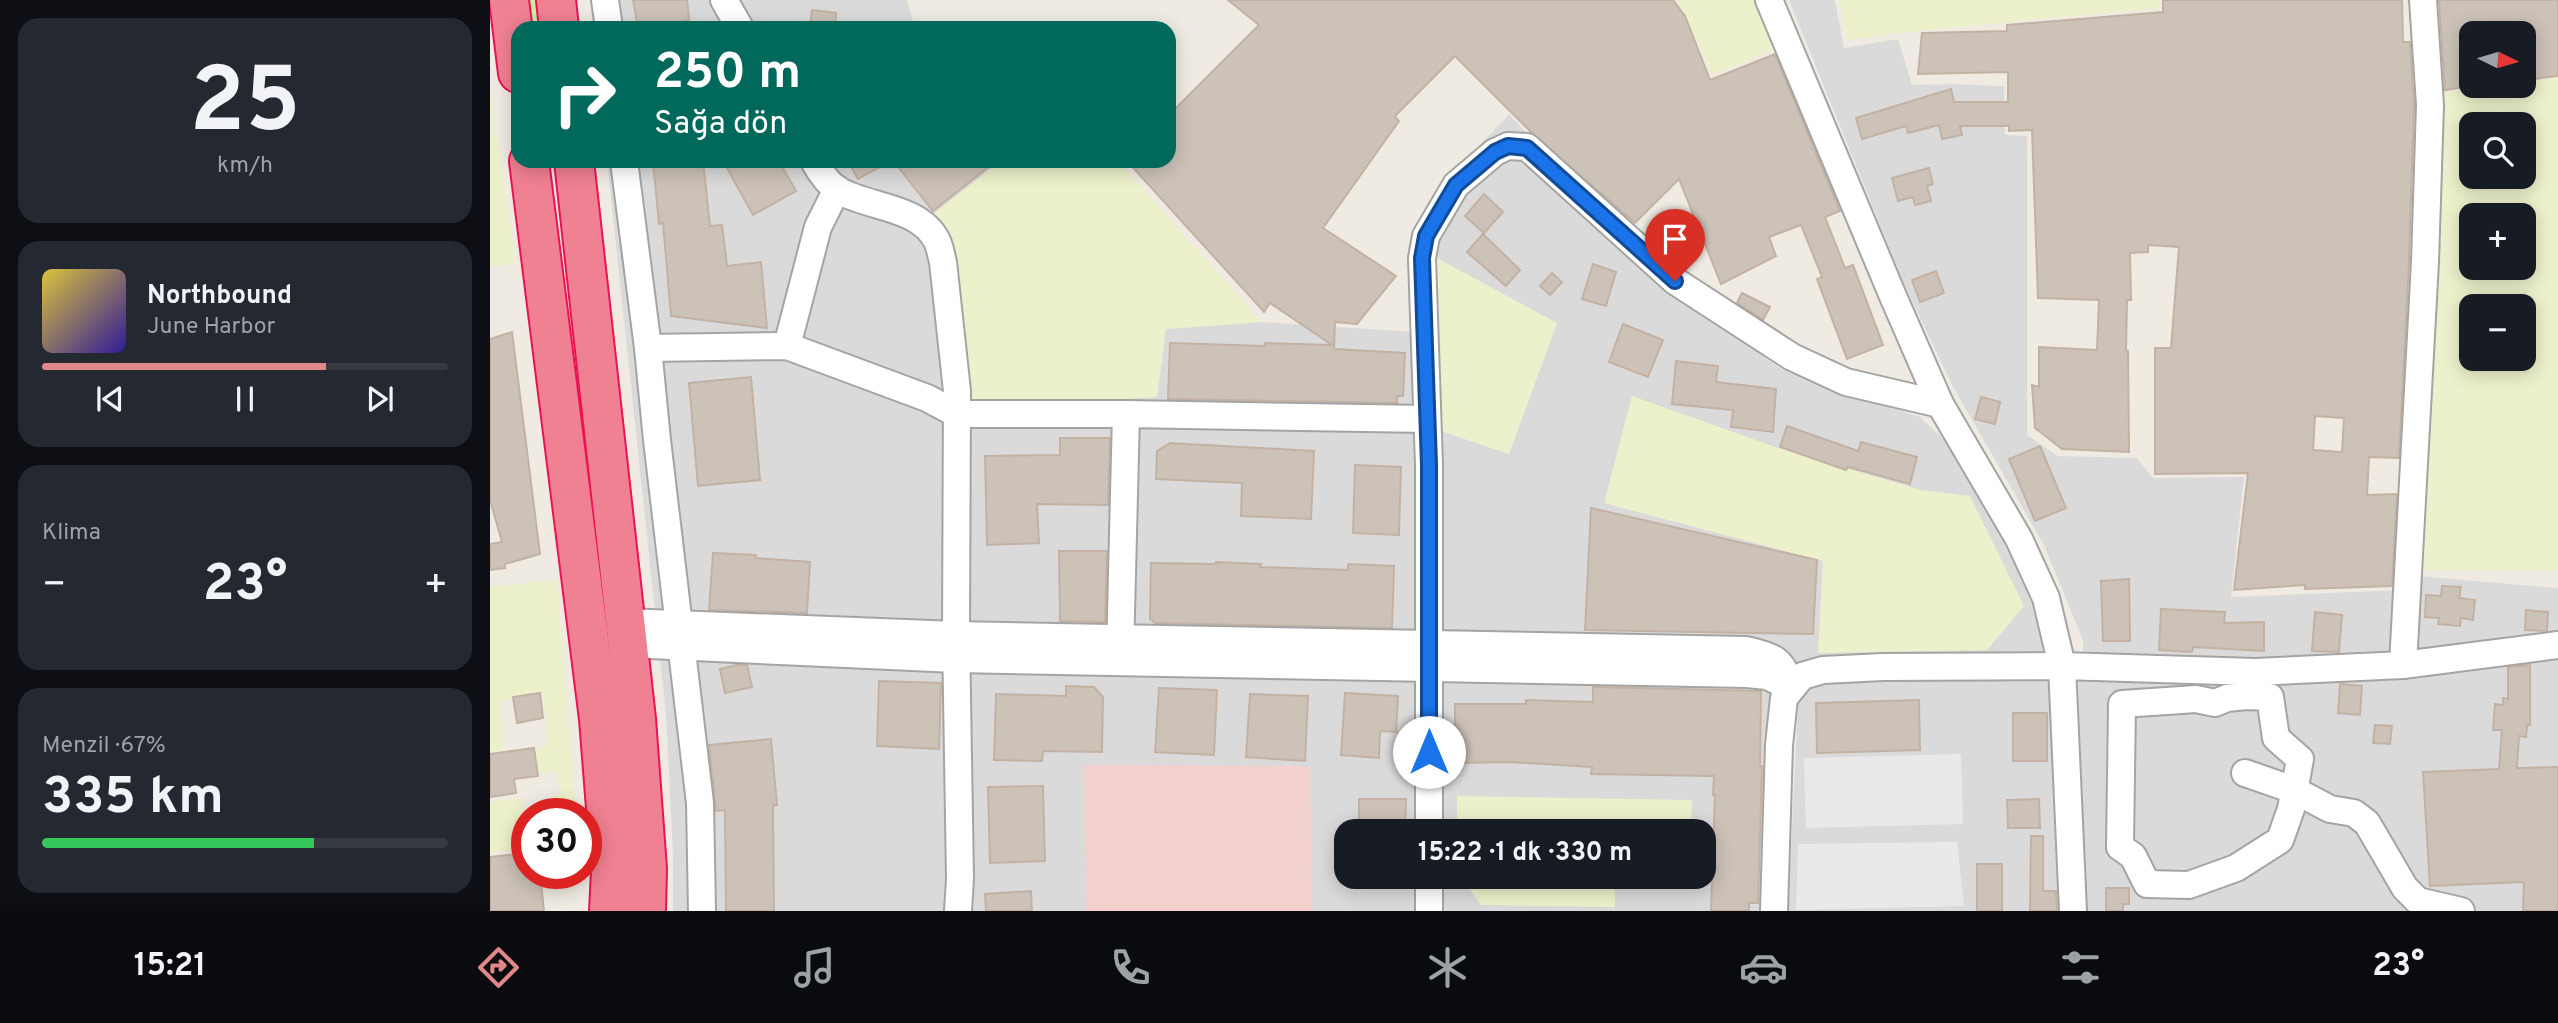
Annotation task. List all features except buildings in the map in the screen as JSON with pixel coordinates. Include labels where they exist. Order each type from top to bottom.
[{"type":"highway","points":[[509,0],[512,21]]},
{"type":"highway","points":[[530,168],[599,719],[611,872],[609,911]]},
{"type":"highway","points":[[575,168],[636,719],[646,855],[646,911]]},
{"type":"street","points":[[606,0],[608,21]]},
{"type":"street","points":[[724,0],[736,21]]},
{"type":"street","points":[[1769,0],[1940,404],[2019,539],[2046,598],[2062,666],[2073,911]]},
{"type":"street","points":[[2403,666],[2426,262],[2430,105],[2423,0]]},
{"type":"street","points":[[1429,819],[1427,419],[1422,258],[1426,236],[1456,185],[1495,152],[1508,146],[1527,148],[1675,281],[1792,357],[1846,382],[1940,404]]},
{"type":"street","points":[[625,168],[699,803],[702,911]]},
{"type":"street","points":[[818,168],[824,178],[837,189],[914,218],[927,227],[938,242],[943,262],[957,414],[958,911]]},
{"type":"street","points":[[787,346],[818,227],[837,189]]},
{"type":"street","points":[[648,348],[787,346],[927,398],[957,414],[1427,419]]},
{"type":"street","points":[[1120,650],[1126,414]]},
{"type":"street","points":[[627,633],[956,647],[1429,657],[1746,650],[1782,664],[1792,688]]},
{"type":"street","points":[[1774,911],[1779,745],[1784,698],[1802,676],[1824,670],[1883,667],[2062,666],[2255,672],[2403,666],[2558,645]]},
{"type":"street","points":[[2247,695],[2270,697],[2276,738],[2300,759],[2294,790],[2291,810],[2280,840],[2236,868],[2189,885],[2147,884],[2133,856],[2120,847],[2122,704],[2196,699],[2215,703],[2247,695]]},
{"type":"street","points":[[2245,773],[2294,790],[2330,809],[2354,813],[2367,823],[2405,888],[2418,901],[2461,911]]},
{"type":"street","points":[[1429,889],[1429,911]]},
{"type":"shaded area","points":[[590,0],[907,0],[913,21],[592,21]]},
{"type":"shaded area","points":[[1789,0],[1835,0],[1844,48],[1898,39],[1912,85],[2004,86],[2005,135],[2027,136],[2027,435],[2057,456],[2137,458],[2153,478],[2244,477],[2231,597],[2403,590],[2418,576],[2558,588],[2558,911],[1788,911],[1798,703],[1808,682],[1829,678],[2084,677],[2083,640],[2044,545],[1951,383],[1904,284]]},
{"type":"shaded area","points":[[1509,114],[1660,282],[1781,369],[1920,417],[1957,452],[2009,552],[2031,602],[2046,655],[1819,657],[1791,667],[1772,689],[1768,738],[1764,911],[673,911],[666,714],[608,168],[992,168],[923,222],[958,300],[972,408],[1166,329],[1262,322],[1414,332],[1412,252],[1435,193]]},
{"type":"shaded area","points":[[1961,754],[1963,824],[1806,828],[1804,758]]},
{"type":"shaded area","points":[[1084,765],[1310,766],[1312,911],[1086,911]]},
{"type":"shaded area","points":[[1957,842],[1964,906],[1796,910],[1798,844]]},
{"type":"green space","points":[[517,0],[538,0],[540,21],[520,21]]},
{"type":"green space","points":[[1677,0],[1761,0],[1781,47],[1713,75]]},
{"type":"green space","points":[[1839,0],[2160,0],[2160,8],[1915,31],[1848,40]]},
{"type":"green space","points":[[2558,77],[2558,570],[2415,570],[2435,93],[2459,90],[2459,98],[2536,98],[2536,80]]},
{"type":"green space","points":[[490,89],[516,263],[490,267],[490,135],[494,133],[490,119]]},
{"type":"green space","points":[[992,168],[1124,168],[1262,322],[1166,329],[1157,397],[972,409],[958,300],[923,222]]},
{"type":"green space","points":[[1433,256],[1557,323],[1509,454],[1435,429]]},
{"type":"green space","points":[[1632,396],[1778,448],[1921,490],[1970,496],[2024,606],[1987,650],[1818,653],[1823,561],[1604,503]]},
{"type":"green space","points":[[557,580],[575,798],[552,798],[561,793],[556,771],[538,774],[535,750],[548,745],[543,692],[500,701],[504,750],[490,752],[490,587]]},
{"type":"green space","points":[[1457,796],[1692,800],[1691,819],[1457,819]]},
{"type":"green space","points":[[511,799],[511,850],[490,853],[490,802]]},
{"type":"green space","points":[[1470,889],[1615,889],[1615,907],[1481,905]]},
{"type":"route","points":[[1429,752],[1429,465],[1422,258],[1426,236],[1456,185],[1495,152],[1508,146],[1527,148],[1675,281]]}]
